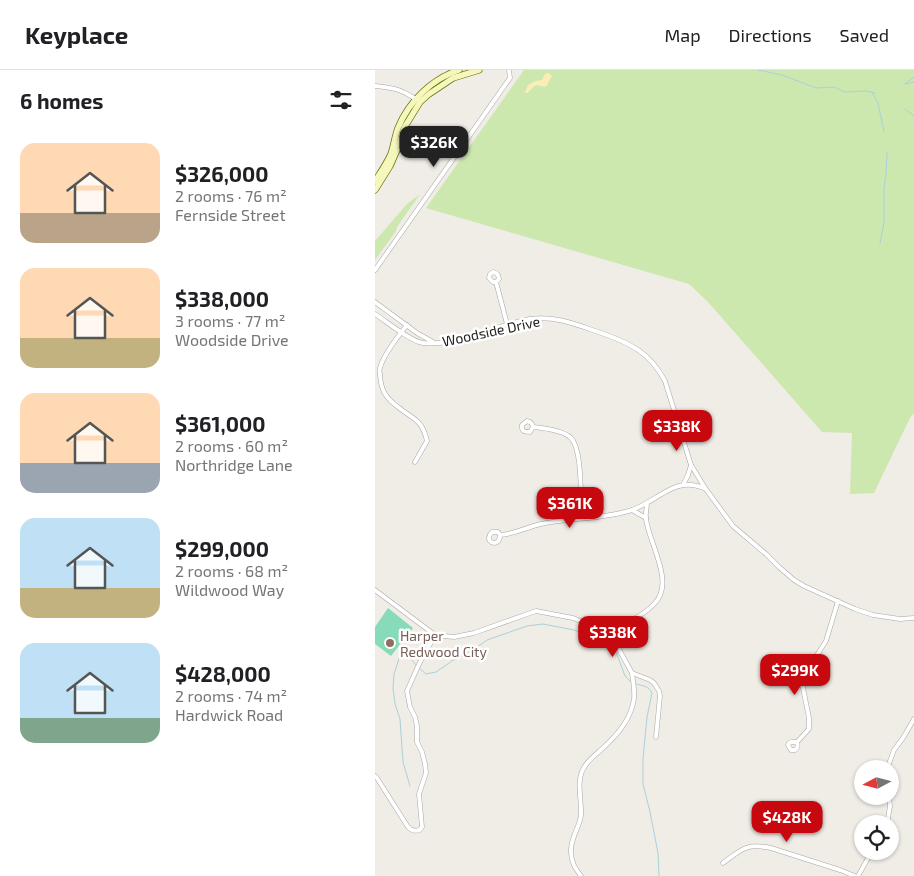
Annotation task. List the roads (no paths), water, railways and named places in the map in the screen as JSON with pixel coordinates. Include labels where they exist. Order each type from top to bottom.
[{"type":"main road","points":[[375,181],[391,153],[399,126],[435,82],[459,70]]},
{"type":"main road","points":[[375,190],[391,166],[404,128],[418,101],[453,78],[479,70]]},
{"type":"street","points":[[375,270],[509,78],[509,70]]},
{"type":"street","points":[[375,86],[405,92],[418,101]]},
{"type":"street","points":[[496,282],[507,324]]},
{"type":"street","name":"Woodside Drive","points":[[375,302],[417,333],[435,343]]},
{"type":"street","name":"Woodside Drive","points":[[375,314],[401,332],[422,343],[460,339],[507,324],[532,319],[552,318],[564,320],[634,346],[659,369],[665,381],[691,465],[705,488],[733,526],[804,586],[873,615],[901,619],[914,618]]},
{"type":"street","points":[[407,325],[379,368],[380,382],[383,391],[390,401],[415,419],[425,430],[427,441],[415,462]]},
{"type":"street","points":[[533,427],[545,428],[571,437],[579,455],[582,518]]},
{"type":"street","points":[[683,485],[691,465]]},
{"type":"street","points":[[500,535],[541,524],[617,514],[632,510],[683,485],[705,488]]},
{"type":"street","points":[[610,633],[655,604],[661,596],[663,579],[646,518],[647,503]]},
{"type":"street","points":[[632,510],[646,518]]},
{"type":"street","points":[[375,590],[435,635],[454,637],[474,633],[537,611],[573,618],[610,633],[632,673],[635,698],[627,720],[615,737],[585,766],[581,774],[581,816],[572,841],[571,850],[572,862],[581,876]]},
{"type":"street","points":[[797,742],[809,729],[809,718],[803,688],[806,672],[827,641],[838,601]]},
{"type":"street","points":[[375,776],[408,827],[411,830],[421,829],[419,794],[425,773],[425,764],[417,742],[417,726],[410,707],[407,691],[435,635]]},
{"type":"street","points":[[632,673],[650,680],[659,691],[656,737]]},
{"type":"street","points":[[890,760],[894,750],[914,719]]},
{"type":"street","points":[[723,863],[743,848],[759,846],[771,848],[857,876],[867,860]]},
{"type":"street","points":[[840,870],[843,876]]},
{"type":"waterway","points":[[758,70],[782,75],[816,88],[834,87],[845,92],[866,91],[875,93]]},
{"type":"waterway","points":[[905,84],[914,77]]},
{"type":"waterway","points":[[905,84],[914,82]]},
{"type":"waterway","points":[[872,92],[878,103],[884,132]]},
{"type":"waterway","points":[[905,109],[914,116]]},
{"type":"waterway","points":[[880,243],[884,223],[887,153]]},
{"type":"waterway","points":[[419,668],[426,674],[436,672],[487,640],[527,626],[543,624],[574,630],[598,638],[616,652],[625,676],[631,682]]},
{"type":"waterway","points":[[410,786],[403,762],[400,719],[395,704],[393,688],[394,674],[402,649],[416,665]]},
{"type":"waterway","points":[[636,684],[644,686],[652,693],[647,717],[643,784],[658,853],[659,876]]},
{"type":"place","name":"Harper Redwood City","points":[[390,643]]}]
